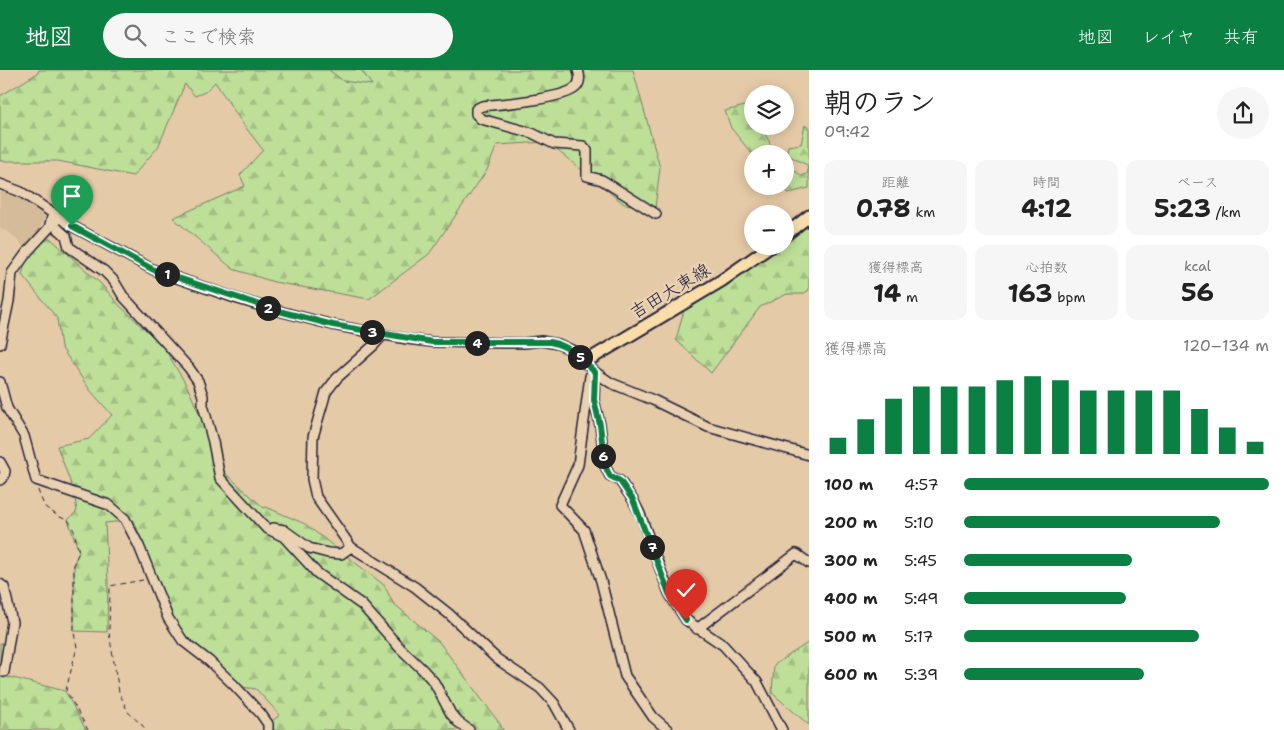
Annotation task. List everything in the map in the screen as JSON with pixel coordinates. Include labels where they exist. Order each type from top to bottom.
[{"type":"main road","points":[[794,228],[809,216]]},
{"type":"main road","name":"吉田大東線","points":[[590,367],[758,255]]},
{"type":"street","points":[[578,70],[579,83],[574,89],[563,94],[482,106],[476,109],[476,114],[481,119],[532,133],[554,144],[583,146],[587,150],[587,176],[602,180],[656,214]]},
{"type":"street","points":[[0,184],[20,192],[84,233],[154,270],[275,310],[333,325],[432,342],[550,342],[566,347],[590,367],[621,388],[653,400],[708,427],[809,455]]},
{"type":"street","points":[[0,344],[9,301],[12,273],[48,228],[51,223],[52,212]]},
{"type":"street","points":[[52,212],[55,226],[66,236],[69,247],[104,271],[114,281],[123,296],[189,368],[198,381],[203,396],[203,405],[220,478],[266,528],[284,537],[317,573],[362,605],[400,648],[434,682],[451,714],[469,730]]},
{"type":"street","points":[[383,334],[373,346],[337,378],[326,392],[313,437],[312,479],[316,497],[351,547],[415,587],[449,614],[497,659],[540,688],[554,703],[569,730]]},
{"type":"street","points":[[590,367],[605,466],[610,476],[620,481],[633,500],[669,593],[686,620],[723,645],[757,682],[782,730]]},
{"type":"street","points":[[590,367],[578,465],[560,505],[584,530],[601,581],[626,676],[653,717],[668,730]]},
{"type":"street","points":[[0,382],[7,408],[24,436],[36,480],[109,505],[125,519],[139,546],[168,618],[183,640],[209,661],[261,714],[268,724],[268,730]]},
{"type":"street","points":[[0,462],[5,471],[4,476],[0,480]]},
{"type":"street","points":[[266,528],[284,530],[309,548],[328,553],[341,554],[351,547]]},
{"type":"street","points":[[697,629],[796,554],[809,563]]},
{"type":"street","points":[[0,584],[4,587],[12,622],[4,672]]},
{"type":"path","points":[[36,480],[45,507],[69,521],[74,531],[79,552],[74,563],[74,633],[77,647],[66,690],[88,730]]},
{"type":"path","points":[[147,730],[128,712],[118,692],[109,633],[110,586],[152,578]]},
{"type":"shaded area","points":[[0,188],[15,193],[47,211],[35,240],[26,249],[10,233],[0,229]]},
{"type":"green space","points":[[39,70],[329,70],[343,81],[372,85],[361,70],[633,70],[660,168],[655,208],[624,204],[547,142],[497,145],[487,170],[429,254],[369,299],[274,282],[233,269],[173,218],[245,186],[240,175],[263,150],[215,82],[205,92],[195,96],[185,84],[158,147],[133,176],[58,161],[0,161],[0,96],[38,73]]},
{"type":"green space","points":[[317,70],[411,70],[360,103]]},
{"type":"green space","points":[[744,106],[744,135],[765,135],[770,145],[745,145],[731,128],[725,111]]},
{"type":"green space","points":[[805,125],[809,128],[809,188],[794,192],[794,170],[802,176],[808,173],[807,165],[794,158],[794,145],[801,144]]},
{"type":"green space","points":[[809,225],[809,290],[803,294],[787,294],[760,307],[711,373],[676,340],[686,302],[757,264],[769,255],[794,255],[794,236]]},
{"type":"green space","points":[[50,238],[101,284],[120,306],[163,346],[187,386],[225,473],[264,508],[266,507],[305,524],[384,585],[393,603],[439,642],[503,730],[268,730],[268,724],[280,715],[256,689],[235,686],[184,639],[170,621],[134,520],[105,523],[108,583],[107,632],[74,631],[74,563],[79,552],[68,520],[77,511],[74,492],[57,446],[89,439],[112,415],[90,390],[61,347],[57,318],[22,275],[28,251]]},
{"type":"green space","points":[[809,642],[809,725],[772,693],[774,665]]},
{"type":"green space","points":[[0,643],[8,643],[5,676],[65,691],[86,730],[0,730]]},
{"type":"route","points":[[72,226],[154,270],[238,299],[333,325],[432,342],[524,343],[541,341],[558,344],[574,351],[595,372],[594,400],[600,425],[605,466],[610,476],[620,481],[633,500],[669,593],[674,604],[686,620]]}]
